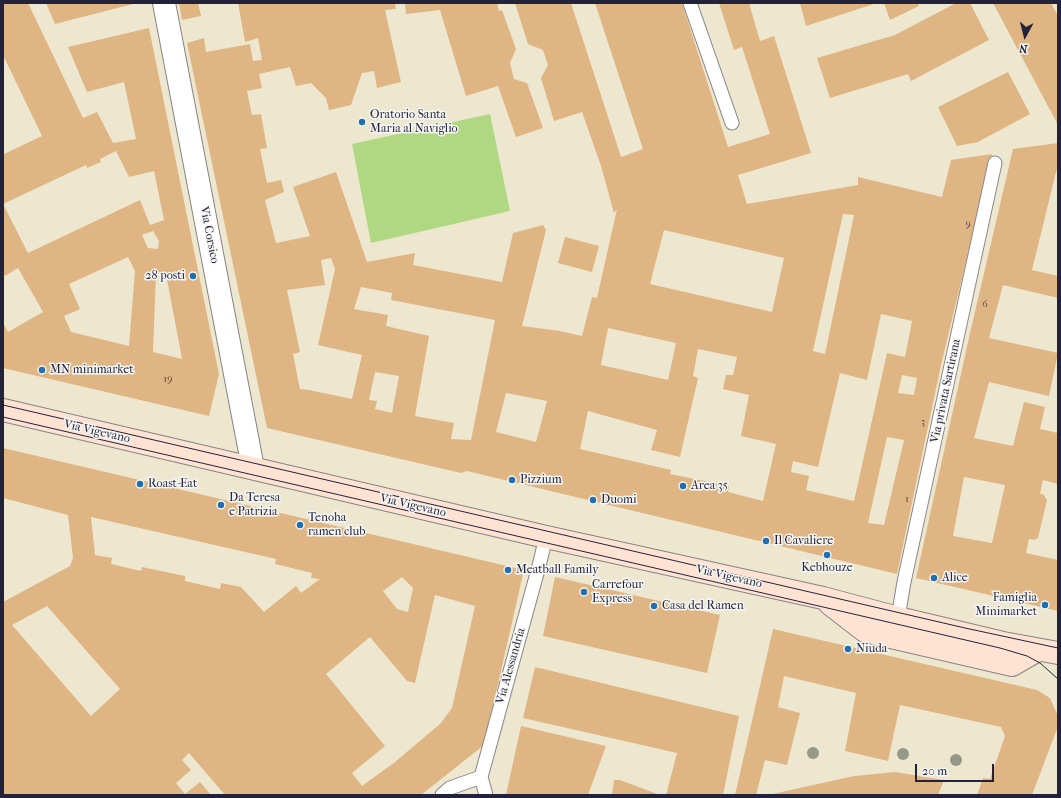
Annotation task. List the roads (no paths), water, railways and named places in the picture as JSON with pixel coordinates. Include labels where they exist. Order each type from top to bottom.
[{"type":"street","name":"Via Corsico","points":[[164,3],[253,468]]},
{"type":"street","name":"Via Vigevano","points":[[3,410],[546,537],[823,598],[898,618],[1048,651]]},
{"type":"street","name":"Via Vigevano","points":[[823,598],[864,631],[1012,665],[1048,651]]},
{"type":"lane","points":[[690,3],[732,123]]},
{"type":"lane","name":"Via privata Sartirana","points":[[898,618],[904,582],[995,163]]},
{"type":"lane","name":"Via Alessandria","points":[[481,777],[546,537]]},
{"type":"lane","points":[[442,795],[450,788],[481,777],[486,795]]},
{"type":"tram line","points":[[3,405],[965,628],[1058,648]]},
{"type":"tram line","points":[[3,417],[1000,648],[1027,656],[1040,663],[1058,679]]},
{"type":"place","name":"Oratorio Santa Maria al Naviglio","points":[[362,122]]},
{"type":"place","name":"28 posti","points":[[193,276]]},
{"type":"place","name":"MN minimarket","points":[[42,370]]},
{"type":"place","name":"Pizzium","points":[[512,480]]},
{"type":"place","name":"Roast-Eat","points":[[140,484]]},
{"type":"place","name":"Area 35","points":[[683,486]]},
{"type":"place","name":"Duomi","points":[[593,500]]},
{"type":"place","name":"Da Teresa e Patrizia","points":[[221,505]]},
{"type":"place","name":"Tenoha ramen club","points":[[300,525]]},
{"type":"place","name":"Il Cavaliere","points":[[766,541]]},
{"type":"place","name":"Kebhouze","points":[[827,555]]},
{"type":"place","name":"Meatball Family","points":[[508,570]]},
{"type":"place","name":"Alice","points":[[934,578]]},
{"type":"place","name":"Carrefour Express","points":[[584,592]]},
{"type":"place","name":"Famiglia Minimarket","points":[[1045,605]]},
{"type":"place","name":"Casa del Ramen","points":[[654,606]]},
{"type":"place","name":"Niuda","points":[[848,649]]}]
